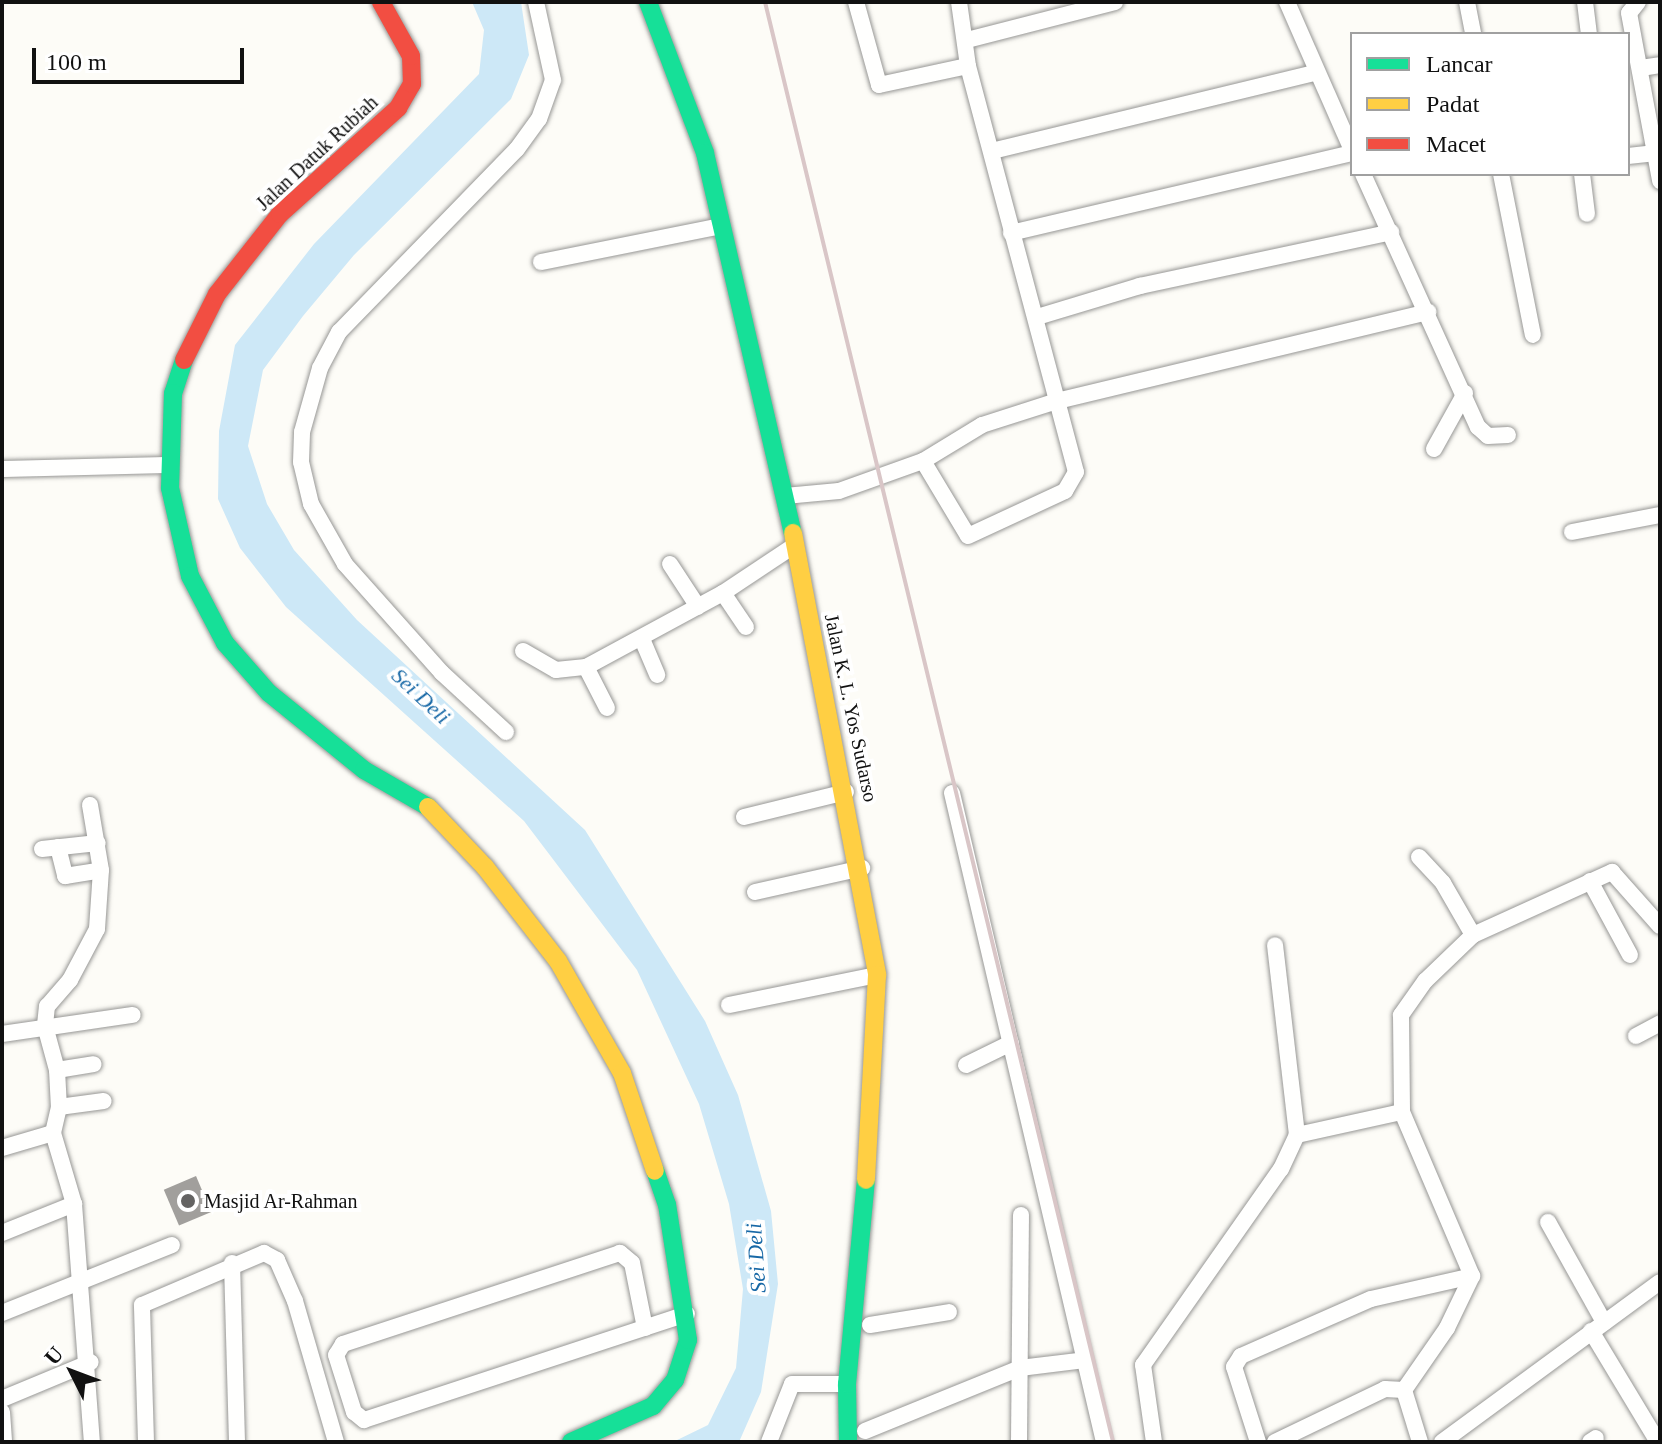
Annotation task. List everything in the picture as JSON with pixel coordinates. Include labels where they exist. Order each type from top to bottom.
[{"type":"main road","name":"Jalan Datuk Rubiah","points":[[381,2],[411,56],[412,84],[398,108],[280,214],[217,294],[190,342],[173,393],[168,465],[190,576],[225,643],[298,718],[364,770],[424,803],[485,867],[589,1010],[650,1147],[687,1314],[683,1363],[664,1395],[635,1418],[571,1442]]},
{"type":"main road","name":"Jalan K. L. Yos Sudarso","points":[[648,2],[689,99],[785,496],[846,792],[874,867],[876,1081],[847,1384],[848,1442]]},
{"type":"main road","points":[[667,2],[691,56]]},
{"type":"main road","name":"Jalan K. L. Yos Sudarso","points":[[712,112],[804,491],[847,704]]},
{"type":"main road","points":[[890,929],[894,1053]]},
{"type":"main road","points":[[865,1436],[870,1325],[890,1126]]},
{"type":"street","points":[[506,732],[442,673],[345,564],[311,504],[301,462],[302,432],[320,368],[339,332],[517,149],[539,119],[553,80],[536,2]]},
{"type":"street","points":[[856,2],[879,85],[968,66]]},
{"type":"street","points":[[923,461],[958,528],[976,536],[1073,483],[1073,452],[968,66],[967,40],[959,2]]},
{"type":"street","points":[[967,40],[1080,5],[1115,2]]},
{"type":"street","points":[[1287,2],[1315,73],[1350,148]]},
{"type":"street","points":[[1467,2],[1473,32]]},
{"type":"street","points":[[1585,2],[1589,32]]},
{"type":"street","points":[[1630,32],[1629,13],[1638,2]]},
{"type":"street","points":[[1630,34],[1641,68],[1660,181]]},
{"type":"street","points":[[1641,68],[1660,65]]},
{"type":"street","points":[[992,151],[1315,73]]},
{"type":"street","points":[[1011,233],[1350,152]]},
{"type":"street","points":[[1630,156],[1656,153]]},
{"type":"street","points":[[1364,176],[1482,433],[1508,435]]},
{"type":"street","points":[[1501,176],[1533,335]]},
{"type":"street","points":[[1582,176],[1587,214]]},
{"type":"street","points":[[541,262],[721,226]]},
{"type":"street","points":[[1037,317],[1140,286],[1391,232]]},
{"type":"street","points":[[785,496],[804,491],[839,491],[923,461],[982,425],[1057,401],[1429,312]]},
{"type":"street","points":[[1434,449],[1465,393]]},
{"type":"street","points":[[2,469],[168,465]]},
{"type":"street","points":[[1572,532],[1660,515]]},
{"type":"street","points":[[523,651],[556,670],[586,667],[723,593],[795,545]]},
{"type":"street","points":[[670,564],[698,607]]},
{"type":"street","points":[[723,593],[746,627]]},
{"type":"street","points":[[642,639],[657,675]]},
{"type":"street","points":[[586,667],[607,708]]},
{"type":"street","points":[[744,817],[846,792]]},
{"type":"street","points":[[952,793],[1104,1442]]},
{"type":"street","points":[[90,805],[101,870],[97,929],[70,980],[47,1006],[45,1026],[57,1070],[59,1107],[53,1133],[74,1204],[91,1362],[92,1442]]},
{"type":"street","points":[[98,843],[50,848],[65,876],[101,870]]},
{"type":"street","points":[[1419,857],[1443,883],[1473,935]]},
{"type":"street","points":[[755,892],[874,867]]},
{"type":"street","points":[[1404,1390],[1447,1328],[1472,1276],[1402,1112],[1401,1015],[1418,989],[1473,935],[1612,872],[1621,876],[1660,926]]},
{"type":"street","points":[[1590,881],[1630,955]]},
{"type":"street","points":[[1154,1442],[1141,1383],[1143,1365],[1281,1169],[1297,1135],[1275,945]]},
{"type":"street","points":[[729,1005],[877,975]]},
{"type":"street","points":[[2,1034],[133,1015]]},
{"type":"street","points":[[1636,1036],[1660,1023]]},
{"type":"street","points":[[966,1065],[1011,1043]]},
{"type":"street","points":[[57,1070],[94,1064]]},
{"type":"street","points":[[59,1107],[104,1101]]},
{"type":"street","points":[[1297,1135],[1402,1112]]},
{"type":"street","points":[[2,1148],[53,1133]]},
{"type":"street","points":[[2,1233],[74,1204]]},
{"type":"street","points":[[1019,1442],[1021,1215]]},
{"type":"street","points":[[1548,1222],[1598,1327],[1654,1417],[1658,1442]]},
{"type":"street","points":[[2,1313],[172,1245]]},
{"type":"street","points":[[146,1442],[140,1308],[232,1263],[264,1253],[277,1260],[310,1346],[336,1442]]},
{"type":"street","points":[[645,1328],[632,1263],[620,1253],[343,1344],[336,1355],[354,1412],[364,1420],[645,1328],[687,1314]]},
{"type":"street","points":[[232,1263],[237,1442]]},
{"type":"street","points":[[1258,1442],[1234,1367],[1241,1356],[1381,1295],[1472,1276]]},
{"type":"street","points":[[1442,1442],[1660,1282]]},
{"type":"street","points":[[870,1325],[949,1312]]},
{"type":"street","points":[[865,1436],[1020,1368],[1085,1360]]},
{"type":"street","points":[[2,1399],[91,1362]]},
{"type":"street","points":[[769,1442],[792,1384],[847,1384]]},
{"type":"street","points":[[1275,1442],[1385,1389],[1404,1390]]},
{"type":"street","points":[[1404,1390],[1420,1442]]},
{"type":"street","points":[[2,1412],[4,1442]]},
{"type":"water","name":"Sei Deli","points":[[472,2],[521,2],[529,55],[511,99],[354,255],[303,316],[263,370],[248,446],[267,504],[294,550],[357,620],[585,830],[705,1021],[738,1095],[771,1211],[778,1284],[761,1392],[739,1442],[673,1442],[708,1425],[736,1368],[743,1289],[729,1204],[699,1104],[637,970],[524,821],[286,607],[240,548],[218,499],[219,431],[235,345],[314,244],[479,74],[484,30]]},
{"type":"building","name":"Masjid Ar-Rahman","points":[[196,1176],[211,1212],[179,1226],[164,1190]]},
{"type":"railway","points":[[765,2],[1113,1442]]},
{"type":"traffic: fast","points":[[648,2],[705,153],[793,533]]},
{"type":"traffic: fast","points":[[184,360],[173,393],[170,488],[190,576],[225,643],[269,693],[364,770],[428,807]]},
{"type":"traffic: fast","points":[[571,1442],[653,1406],[675,1380],[688,1340],[667,1205],[655,1171]]},
{"type":"traffic: fast","points":[[848,1442],[847,1384],[866,1180]]},
{"type":"traffic: slow","points":[[793,533],[877,975],[866,1180]]},
{"type":"traffic: slow","points":[[428,807],[485,867],[558,961],[622,1073],[655,1171]]},
{"type":"traffic: jam","points":[[184,360],[217,294],[280,214],[398,108],[412,84],[411,56],[381,2]]},
{"type":"place","name":"Masjid Ar-Rahman","points":[[188,1201]]}]
